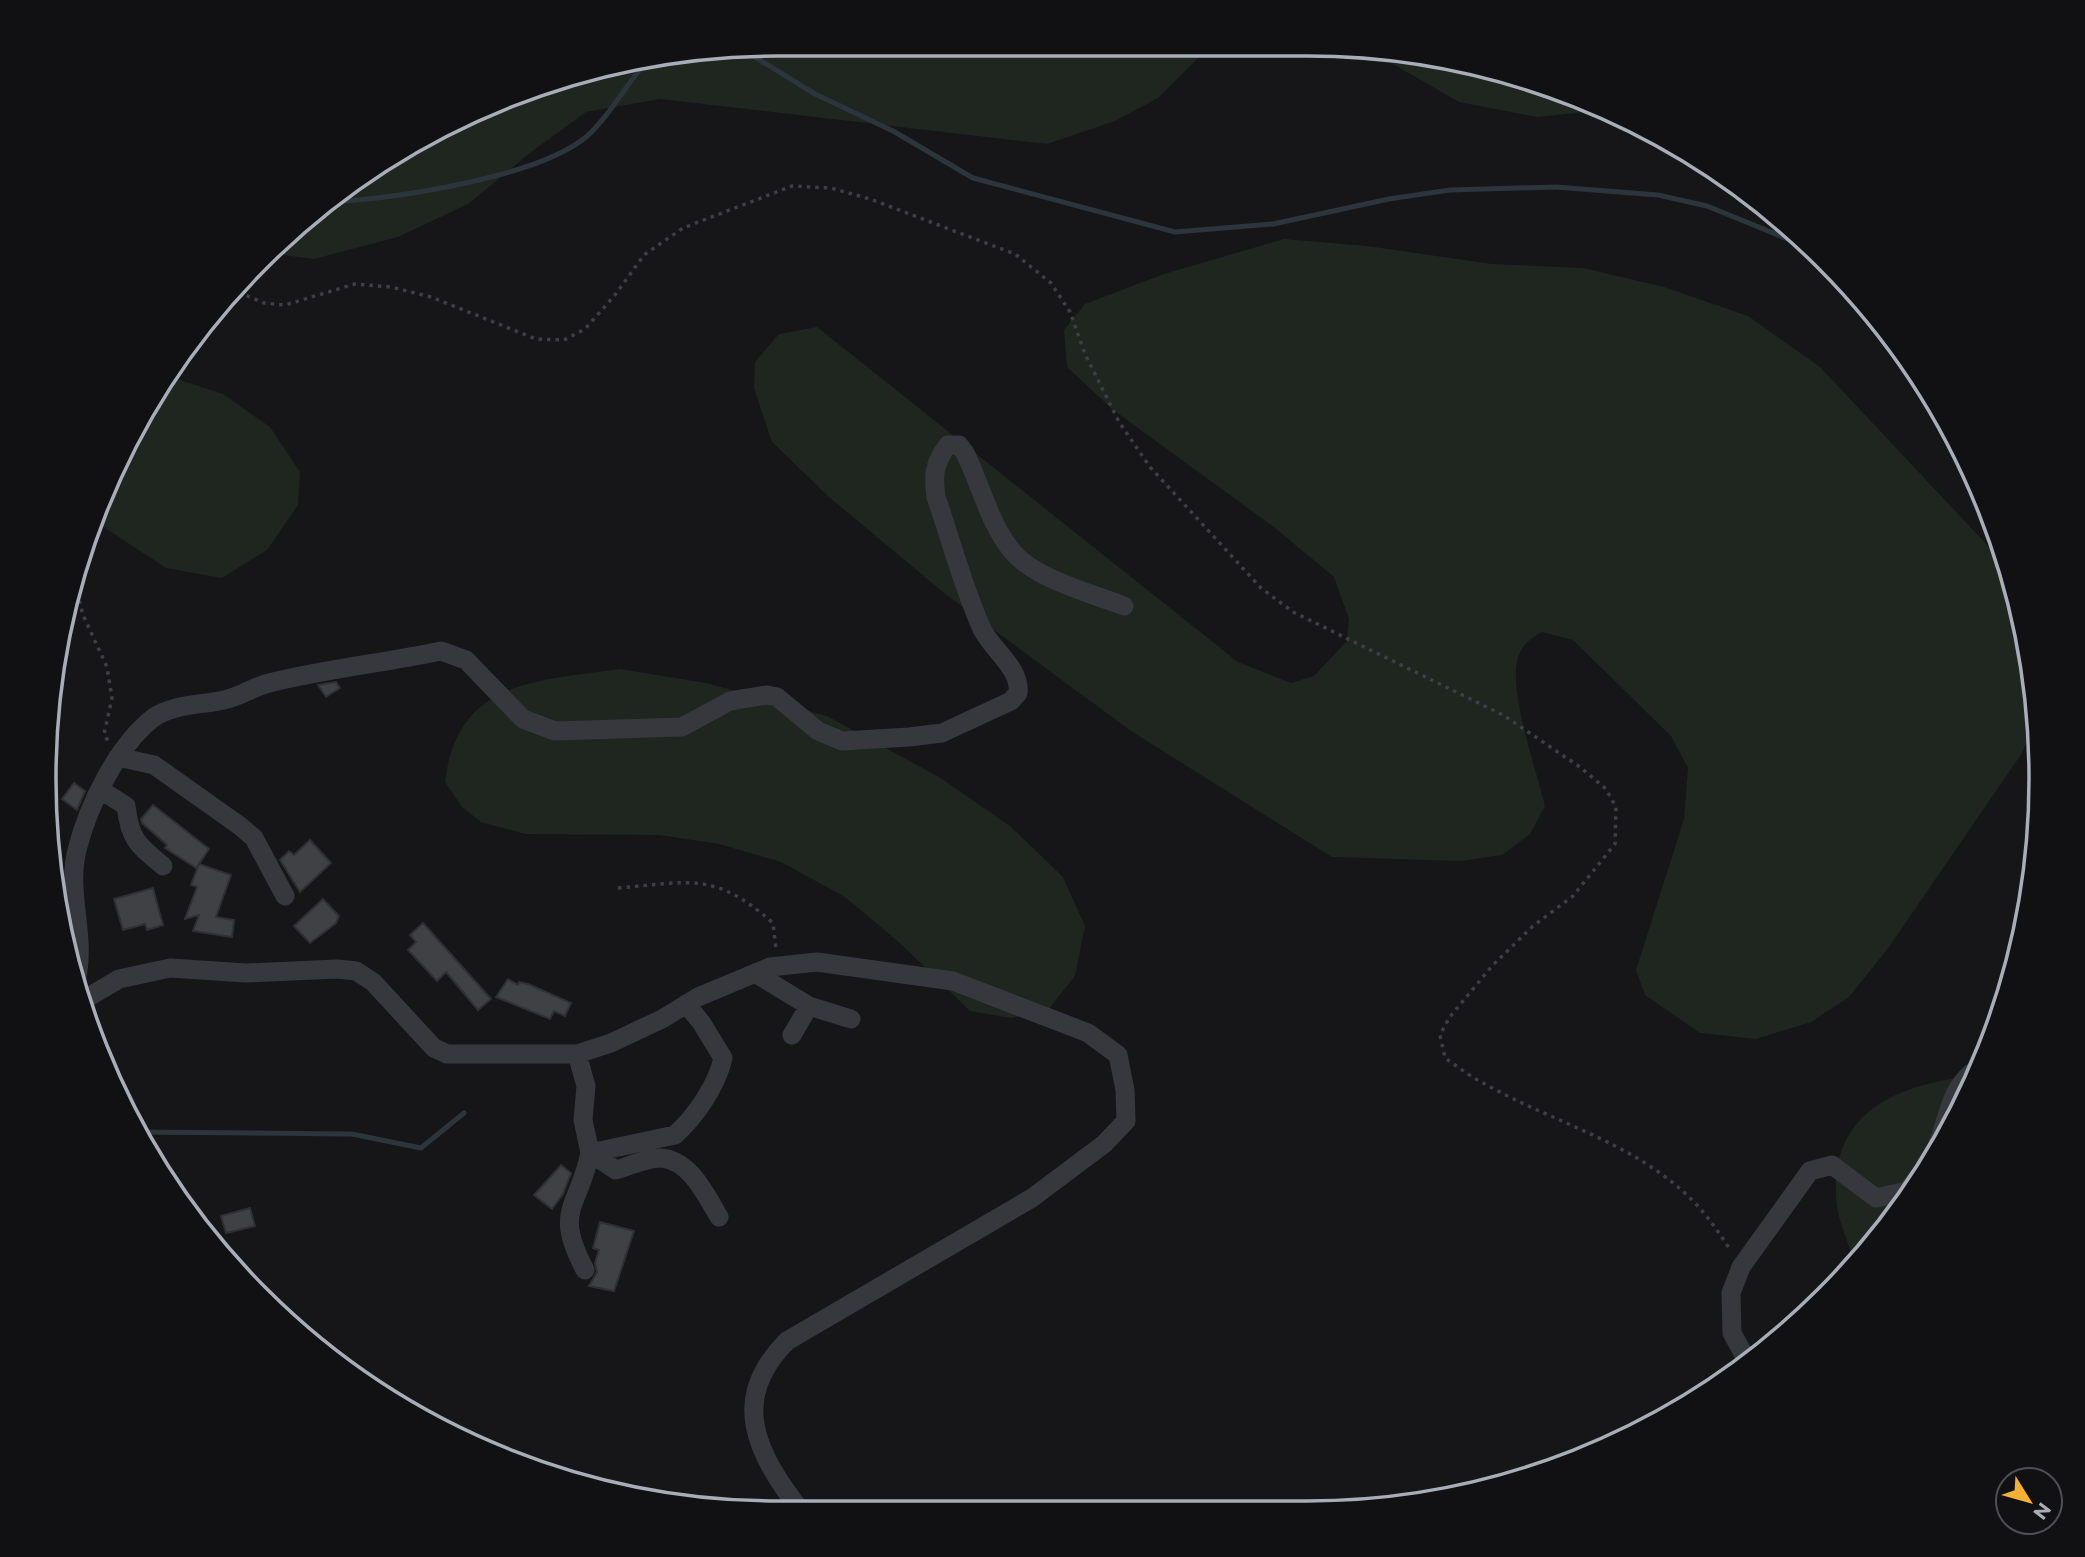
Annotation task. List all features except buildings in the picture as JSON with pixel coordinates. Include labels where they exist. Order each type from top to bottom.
[{"type":"street","points":[[79,958],[81,945],[72,877],[78,848],[126,741],[155,716],[186,706],[227,700],[267,683],[441,651],[466,660],[523,719],[555,732],[682,727],[730,701],[766,695],[777,697],[818,731],[842,741],[942,733],[1011,701],[1018,693],[1019,687],[1012,670],[983,631],[936,497],[933,474],[938,458],[948,445],[959,445],[965,453],[987,508],[1012,551],[1053,577],[1124,606]]},
{"type":"street","points":[[118,757],[153,765],[240,826],[254,838],[285,896]]},
{"type":"street","points":[[102,790],[126,806],[130,833],[135,842],[163,866]]},
{"type":"street","points":[[90,996],[119,979],[170,968],[246,974],[337,969],[356,971],[373,982],[434,1048],[447,1054],[577,1054],[611,1042],[755,973],[778,966],[817,962],[953,981],[1088,1033],[1118,1055],[1125,1090],[1126,1121],[1104,1144],[1032,1198],[787,1341],[771,1357],[757,1381],[753,1399],[754,1421],[759,1443],[773,1475],[793,1501]]},
{"type":"street","points":[[755,973],[809,1006],[851,1019]]},
{"type":"street","points":[[590,1153],[676,1135],[719,1075],[723,1058],[701,1022],[686,1004]]},
{"type":"street","points":[[792,1035],[809,1006]]},
{"type":"street","points":[[577,1054],[586,1086],[583,1120],[590,1153],[586,1174],[568,1216],[572,1245],[584,1270]]},
{"type":"street","points":[[1947,1112],[1958,1090]]},
{"type":"street","points":[[590,1153],[616,1170],[661,1158],[676,1164],[697,1180],[719,1217]]},
{"type":"street","points":[[1743,1354],[1732,1333],[1731,1293],[1741,1267],[1810,1171],[1832,1165],[1876,1198],[1898,1193]]},
{"type":"path","points":[[79,600],[83,615],[107,667],[112,698],[104,734],[118,757]]},
{"type":"path","points":[[618,888],[701,881],[729,890],[773,923],[778,966]]},
{"type":"shaded area","points":[[778,56],[1200,56],[1158,98],[1115,121],[1047,144],[660,99],[586,112],[468,204],[398,237],[314,259],[282,255],[339,205],[417,153],[502,111],[546,94],[638,70],[684,62]]},
{"type":"shaded area","points":[[1388,61],[1447,70],[1493,81],[1539,94],[1585,112],[1537,117],[1459,102]]},
{"type":"shaded area","points":[[1284,239],[1367,246],[1492,264],[1583,268],[1664,287],[1748,316],[1820,367],[1989,547],[1994,555],[2015,638],[2027,731],[2027,739],[2022,753],[1889,947],[1849,997],[1811,1022],[1756,1039],[1700,1033],[1645,995],[1636,970],[1684,819],[1688,768],[1671,736],[1573,640],[1542,632],[1525,644],[1519,655],[1516,686],[1519,707],[1545,806],[1530,834],[1502,855],[1461,861],[1332,857],[1131,731],[944,593],[829,497],[772,442],[754,388],[755,362],[779,334],[817,327],[1238,662],[1291,683],[1314,676],[1347,641],[1349,619],[1334,577],[1275,528],[1112,409],[1067,367],[1064,330],[1085,304],[1164,274]]},
{"type":"shaded area","points":[[177,379],[223,394],[270,427],[300,472],[298,505],[267,550],[222,578],[166,568],[102,526],[131,459]]},
{"type":"shaded area","points":[[620,669],[706,683],[827,716],[939,777],[1010,826],[1063,877],[1085,926],[1075,976],[1048,1010],[1011,1018],[970,1011],[901,944],[845,897],[781,862],[719,844],[659,835],[525,834],[481,822],[462,807],[445,782],[453,748],[466,723],[484,704],[506,691],[532,683]]},
{"type":"shaded area","points":[[1964,1077],[1932,1140],[1907,1180],[1851,1253],[1837,1206],[1836,1174],[1843,1148],[1855,1127],[1872,1110],[1893,1096],[1945,1080]]},
{"type":"waterway","points":[[755,57],[815,94],[893,131],[973,178],[1175,232],[1273,224],[1389,199],[1450,190],[1556,187],[1658,195],[1707,206],[1786,238]]},
{"type":"waterway","points":[[345,201],[462,184],[534,164],[586,137],[640,70]]},
{"type":"waterway","points":[[149,1132],[352,1134],[421,1148],[464,1113]]}]
